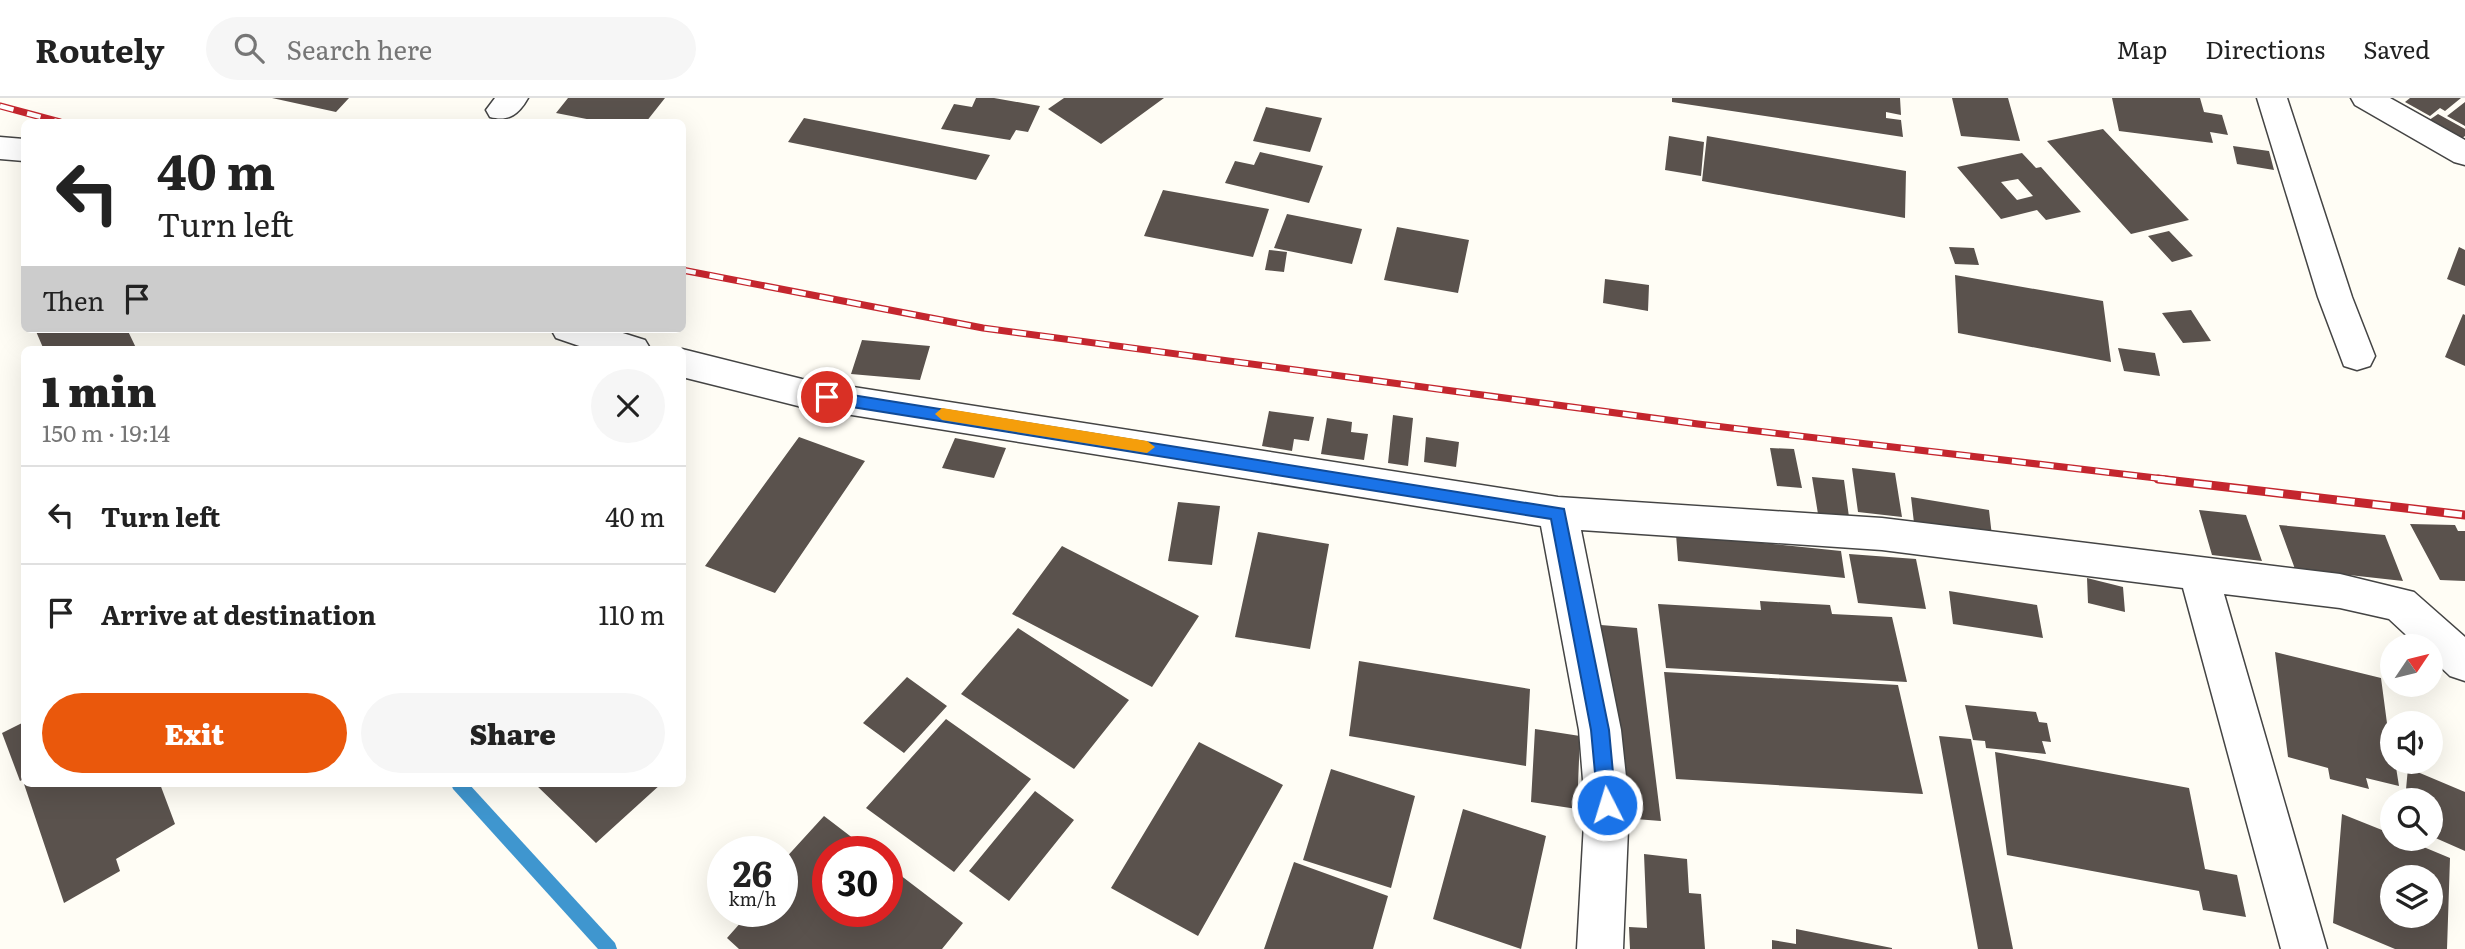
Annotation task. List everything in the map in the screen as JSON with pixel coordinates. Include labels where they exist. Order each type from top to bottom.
[{"type":"street","points":[[2272,98],[2335,297],[2357,356]]},
{"type":"street","points":[[2366,98],[2465,154]]},
{"type":"street","points":[[0,148],[21,150]]},
{"type":"street","points":[[580,333],[621,346]]},
{"type":"street","points":[[686,364],[802,393],[1558,513],[1882,534],[2340,591],[2400,604],[2465,663]]},
{"type":"street","points":[[1558,513],[1600,730],[1607,805],[1600,949]]},
{"type":"street","points":[[2199,575],[2304,949]]},
{"type":"building","points":[[272,98],[349,98],[336,112]]},
{"type":"building","points":[[568,98],[665,98],[648,119],[587,119],[556,113]]},
{"type":"building","points":[[976,98],[994,98],[1040,106],[1028,132],[1016,130],[1010,140],[941,129],[954,104],[972,107]]},
{"type":"building","points":[[1064,98],[1164,98],[1101,144],[1048,109]]},
{"type":"building","points":[[1672,98],[1900,98],[1901,115],[1886,112],[1886,118],[1901,120],[1903,137],[1672,102]]},
{"type":"building","points":[[1952,98],[2008,98],[2020,141],[1961,136]]},
{"type":"building","points":[[2112,98],[2200,98],[2204,112],[2222,115],[2228,135],[2210,132],[2213,143],[2119,131]]},
{"type":"building","points":[[2410,98],[2461,98],[2445,111],[2440,108],[2430,116],[2405,102]]},
{"type":"building","points":[[2465,102],[2465,126],[2447,116]]},
{"type":"building","points":[[1266,107],[1322,118],[1310,152],[1253,141]]},
{"type":"building","points":[[2438,114],[2465,129],[2465,136],[2454,144],[2422,125]]},
{"type":"building","points":[[804,118],[990,155],[976,180],[788,142]]},
{"type":"building","points":[[2103,129],[2189,220],[2131,234],[2047,141]]},
{"type":"building","points":[[1669,136],[1704,142],[1701,176],[1665,170]]},
{"type":"building","points":[[1707,136],[1906,171],[1905,218],[1702,181]]},
{"type":"building","points":[[2233,146],[2269,151],[2274,170],[2237,164]]},
{"type":"building","points":[[1260,152],[1323,166],[1309,203],[1225,183],[1235,161],[1254,165]]},
{"type":"building","points":[[2022,153],[2036,168],[2041,167],[2081,212],[2046,220],[2037,210],[2001,219],[1957,167]],"holes":[[[2018,179],[2033,196],[2017,200],[2001,182]]]},
{"type":"building","points":[[1163,190],[1269,209],[1253,257],[1144,236]]},
{"type":"building","points":[[1287,214],[1362,229],[1352,264],[1274,248]]},
{"type":"building","points":[[1397,227],[1469,240],[1458,293],[1384,280]]},
{"type":"building","points":[[2169,231],[2193,256],[2172,262],[2148,236]]},
{"type":"building","points":[[1949,247],[1974,248],[1979,265],[1955,264]]},
{"type":"building","points":[[2459,247],[2465,250],[2465,286],[2447,279]]},
{"type":"building","points":[[1269,250],[1287,252],[1284,272],[1265,270]]},
{"type":"building","points":[[1955,275],[2103,301],[2111,362],[1958,333]]},
{"type":"building","points":[[1605,279],[1649,285],[1648,311],[1603,303]]},
{"type":"building","points":[[2191,310],[2211,341],[2183,343],[2162,313]]},
{"type":"building","points":[[2463,314],[2465,315],[2465,366],[2445,357]]},
{"type":"building","points":[[37,333],[129,333],[135,346],[42,346]]},
{"type":"building","points":[[862,340],[930,346],[920,380],[851,374]]},
{"type":"building","points":[[2118,348],[2155,353],[2160,376],[2124,371]]},
{"type":"building","points":[[1269,411],[1314,417],[1309,441],[1294,439],[1292,451],[1262,446]]},
{"type":"building","points":[[1393,415],[1413,418],[1408,466],[1388,463]]},
{"type":"building","points":[[1327,418],[1352,422],[1351,432],[1368,434],[1364,460],[1321,454]]},
{"type":"building","points":[[799,437],[865,461],[775,593],[705,566]]},
{"type":"building","points":[[1426,437],[1459,442],[1456,467],[1424,462]]},
{"type":"building","points":[[955,438],[1006,448],[994,478],[942,468]]},
{"type":"building","points":[[1770,448],[1794,449],[1802,488],[1777,486]]},
{"type":"building","points":[[1852,468],[1895,473],[1902,517],[1858,512]]},
{"type":"building","points":[[1812,477],[1844,480],[1849,517],[1818,514]]},
{"type":"building","points":[[1911,497],[1989,510],[1992,536],[1914,523]]},
{"type":"building","points":[[1178,502],[1220,506],[1212,565],[1168,561]]},
{"type":"building","points":[[2199,510],[2246,515],[2262,561],[2212,555]]},
{"type":"building","points":[[2410,524],[2455,525],[2458,531],[2465,531],[2465,581],[2440,580]]},
{"type":"building","points":[[2279,525],[2385,535],[2403,581],[2295,569]]},
{"type":"building","points":[[1258,532],[1329,544],[1310,649],[1235,637]]},
{"type":"building","points":[[1676,534],[1841,551],[1845,578],[1678,561]]},
{"type":"building","points":[[1062,546],[1199,616],[1152,687],[1012,614]]},
{"type":"building","points":[[1849,554],[1916,559],[1926,609],[1858,603]]},
{"type":"building","points":[[2087,578],[2123,587],[2125,612],[2088,603]]},
{"type":"building","points":[[1949,591],[2037,605],[2043,638],[1953,624]]},
{"type":"building","points":[[1760,601],[1830,605],[1832,614],[1892,617],[1907,682],[1666,668],[1658,604],[1761,610]]},
{"type":"building","points":[[1601,625],[1637,628],[1661,821],[1622,818]]},
{"type":"building","points":[[1018,628],[1129,700],[1074,769],[961,694]]},
{"type":"building","points":[[2275,652],[2380,678],[2380,697],[2384,697],[2385,711],[2380,711],[2380,774],[2397,774],[2399,786],[2366,778],[2369,789],[2330,779],[2328,768],[2288,757]]},
{"type":"building","points":[[1359,661],[1530,689],[1526,766],[1349,736]]},
{"type":"building","points":[[1664,672],[1898,685],[1923,794],[1676,779]]},
{"type":"building","points":[[907,677],[947,706],[904,753],[863,723]]},
{"type":"building","points":[[1965,705],[2036,712],[2039,722],[2047,723],[2051,742],[2042,741],[2046,754],[1986,748],[1985,741],[1973,740]]},
{"type":"building","points":[[946,719],[1031,779],[954,872],[866,808]]},
{"type":"building","points":[[21,724],[20,781],[2,733]]},
{"type":"building","points":[[1535,729],[1580,736],[1577,809],[1531,802]]},
{"type":"building","points":[[1939,736],[1971,739],[2013,949],[1978,949]]},
{"type":"building","points":[[1199,742],[1283,785],[1198,936],[1111,888]]},
{"type":"building","points":[[1995,752],[2189,788],[2205,869],[2237,875],[2246,917],[2203,910],[2199,891],[2007,855]]},
{"type":"building","points":[[1331,769],[1415,796],[1391,888],[1303,860]]},
{"type":"building","points":[[2407,774],[2422,774],[2465,792],[2465,851],[2443,841],[2443,788],[2406,788]]},
{"type":"building","points":[[25,787],[161,787],[175,824],[116,859],[120,871],[64,903]]},
{"type":"building","points":[[538,787],[658,787],[596,843]]},
{"type":"building","points":[[1035,791],[1074,820],[1009,901],[969,871]]},
{"type":"building","points":[[1463,809],[1546,836],[1521,949],[1433,919]]},
{"type":"building","points":[[2342,814],[2380,829],[2380,851],[2433,851],[2450,858],[2447,949],[2395,949],[2333,923]]},
{"type":"building","points":[[824,816],[850,836],[812,836],[812,927],[903,927],[903,877],[963,923],[942,949],[739,949],[727,938],[737,927],[798,927],[798,844]]},
{"type":"building","points":[[1644,854],[1687,859],[1689,893],[1701,894],[1705,949],[1630,949],[1629,927],[1647,928]]},
{"type":"building","points":[[1294,862],[1388,896],[1373,949],[1264,949]]},
{"type":"building","points":[[1796,929],[1892,949],[1772,949],[1772,940],[1796,944]]},
{"type":"waterway","points":[[462,787],[609,949]]},
{"type":"railway","points":[[0,106],[49,119]]},
{"type":"railway","points":[[686,271],[983,328],[1698,424],[2173,480]]},
{"type":"railway","points":[[2158,479],[2465,515]]},
{"type":"slow traffic","points":[[942,414],[1147,447]]},
{"type":"route","points":[[827,397],[1558,513],[1600,730],[1607,805]]}]
